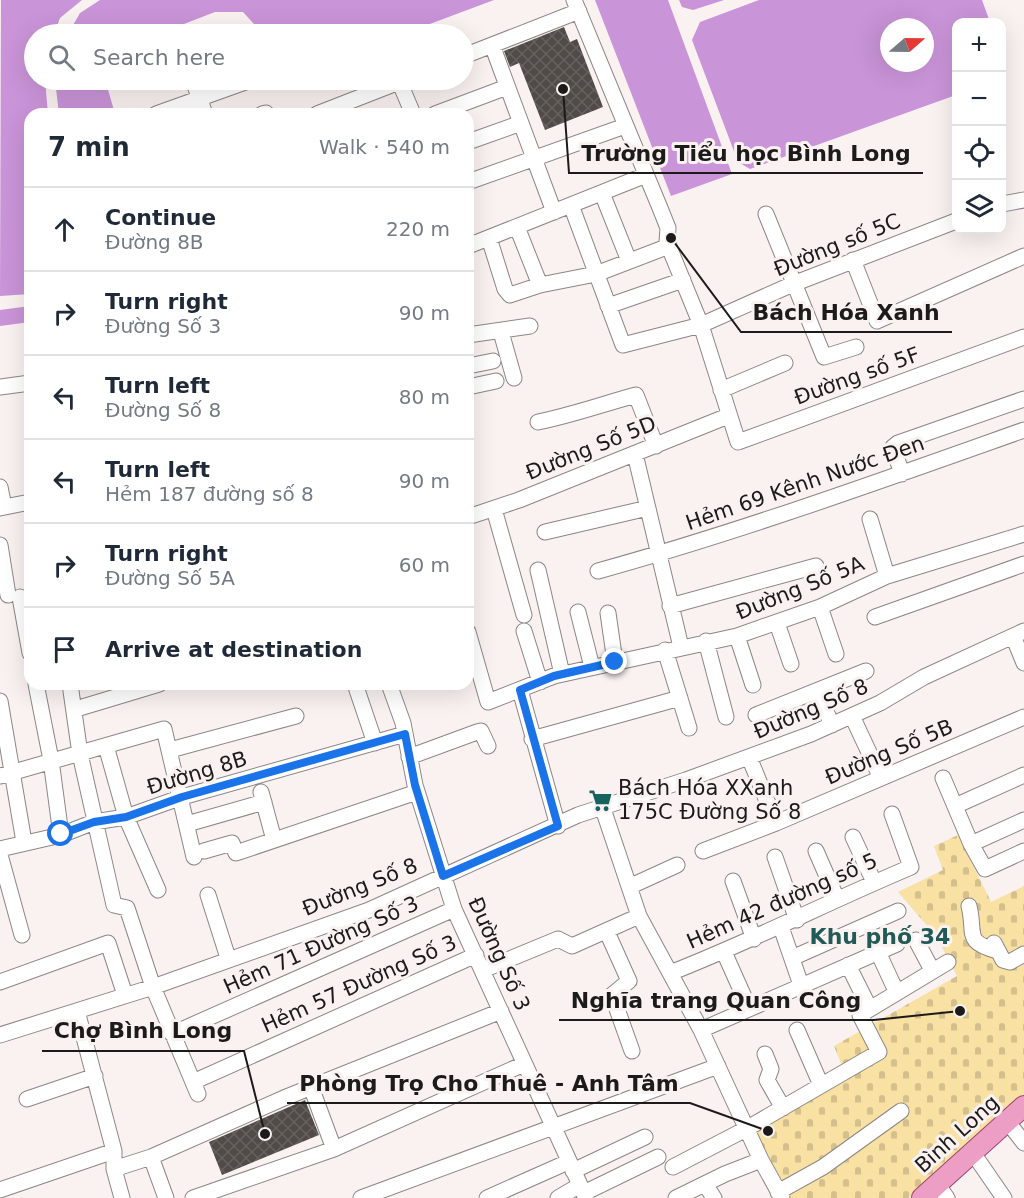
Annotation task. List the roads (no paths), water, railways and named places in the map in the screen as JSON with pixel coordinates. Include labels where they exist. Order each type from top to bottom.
[{"type":"main road","name":"Bình Long","points":[[922,1198],[942,1192],[973,1153],[1024,1106]]},
{"type":"street","points":[[474,52],[577,6],[668,228],[669,246],[701,325],[728,416]]},
{"type":"street","points":[[492,45],[554,212]]},
{"type":"street","points":[[451,108],[507,87]]},
{"type":"street","points":[[196,90],[203,108]]},
{"type":"street","points":[[172,108],[222,90]]},
{"type":"street","points":[[332,108],[377,90]]},
{"type":"street","points":[[405,90],[411,108]]},
{"type":"street","points":[[474,140],[521,123]]},
{"type":"street","points":[[474,180],[625,126]]},
{"type":"street","points":[[474,244],[646,175]]},
{"type":"street","points":[[602,193],[629,261]]},
{"type":"street","points":[[1006,203],[1024,200]]},
{"type":"street","points":[[571,205],[608,306],[683,280]]},
{"type":"street","points":[[766,214],[824,357],[856,347]]},
{"type":"street","name":"Đường số 5C","points":[[608,306],[623,345],[701,325],[793,284],[952,223]]},
{"type":"street","points":[[517,226],[540,285]]},
{"type":"street","points":[[489,238],[507,294],[596,274],[669,246]]},
{"type":"street","points":[[853,260],[877,321],[1024,256]]},
{"type":"street","points":[[474,334],[497,329],[501,332],[530,326]]},
{"type":"street","points":[[501,332],[514,378]]},
{"type":"street","name":"Đường số 5F","points":[[728,416],[738,442],[1024,337]]},
{"type":"street","points":[[474,365],[493,361]]},
{"type":"street","points":[[721,390],[785,363]]},
{"type":"street","points":[[474,386],[496,381]]},
{"type":"street","points":[[0,387],[24,385]]},
{"type":"street","points":[[538,422],[574,415],[592,406],[636,395],[656,446]]},
{"type":"street","points":[[902,474],[893,447],[898,443],[1024,399]]},
{"type":"street","name":"Đường Số 5D","points":[[474,515],[495,509],[728,416]]},
{"type":"street","name":"Hẻm 69 Kênh Nước Đen","points":[[598,571],[902,474],[1024,429]]},
{"type":"street","points":[[635,454],[670,606],[680,698],[689,728]]},
{"type":"street","points":[[0,487],[2,508],[24,503]]},
{"type":"street","points":[[545,532],[648,507]]},
{"type":"street","points":[[495,509],[524,615]]},
{"type":"street","points":[[870,519],[887,576]]},
{"type":"street","name":"Đường Số 5A","points":[[474,653],[488,702],[562,674],[673,648],[737,636],[820,607],[887,576],[1024,534]]},
{"type":"street","points":[[0,545],[14,596],[24,614]]},
{"type":"street","points":[[875,617],[1024,564]]},
{"type":"street","points":[[670,606],[816,566]]},
{"type":"street","points":[[538,570],[562,674]]},
{"type":"street","points":[[820,607],[836,654]]},
{"type":"street","points":[[578,612],[592,667]]},
{"type":"street","points":[[608,613],[615,662]]},
{"type":"street","points":[[777,623],[791,664]]},
{"type":"street","points":[[524,631],[540,682]]},
{"type":"street","points":[[1019,633],[1024,663]]},
{"type":"street","name":"Đường Số 8","points":[[0,1035],[153,987],[228,958],[369,910],[602,806],[749,757],[832,725],[894,696],[924,677],[1019,633]]},
{"type":"street","points":[[737,636],[753,685]]},
{"type":"street","points":[[706,641],[726,717]]},
{"type":"street","points":[[756,715],[866,671]]},
{"type":"street","points":[[37,690],[51,759],[61,834]]},
{"type":"street","points":[[71,690],[76,709],[80,754],[114,905],[128,908],[153,987],[172,1034]]},
{"type":"street","points":[[76,709],[133,690]]},
{"type":"street","points":[[358,690],[375,742]]},
{"type":"street","name":"Đường Số 3","points":[[391,690],[405,734],[417,792],[454,909],[583,1192]]},
{"type":"street","points":[[520,690],[558,826]]},
{"type":"street","points":[[817,691],[832,725]]},
{"type":"street","points":[[532,739],[680,698]]},
{"type":"street","points":[[0,701],[6,774],[24,842]]},
{"type":"street","points":[[170,750],[296,716]]},
{"type":"street","points":[[852,716],[881,778]]},
{"type":"street","name":"Đường Số 5B","points":[[703,851],[776,823],[1024,717]]},
{"type":"street","points":[[6,774],[51,759],[80,754],[164,729],[187,824],[199,854],[232,843],[236,853],[417,792]]},
{"type":"street","points":[[409,758],[477,732],[481,732],[488,746]]},
{"type":"street","name":"Đường 8B","points":[[0,849],[61,834],[94,822],[126,817],[182,797],[405,734]]},
{"type":"street","points":[[106,746],[126,817],[158,890]]},
{"type":"street","points":[[749,757],[776,823]]},
{"type":"street","points":[[955,806],[1024,775]]},
{"type":"street","points":[[943,778],[971,844],[985,869],[1024,851]]},
{"type":"street","points":[[187,824],[262,797],[274,840]]},
{"type":"street","points":[[602,806],[631,886],[639,916],[701,1030],[760,1160],[780,1195],[902,1111]]},
{"type":"street","name":"Hẻm 42 đường số 5","points":[[670,973],[754,939],[797,920],[837,898],[911,867],[892,814]]},
{"type":"street","points":[[971,844],[1024,820]]},
{"type":"street","points":[[853,837],[874,882]]},
{"type":"street","points":[[816,851],[837,898]]},
{"type":"street","points":[[0,855],[22,935]]},
{"type":"street","points":[[774,857],[797,920]]},
{"type":"street","points":[[631,886],[677,865]]},
{"type":"street","points":[[733,881],[754,939]]},
{"type":"street","points":[[208,895],[228,958]]},
{"type":"street","points":[[969,906],[973,937],[983,948],[996,946],[1003,960],[1010,962],[1024,954]]},
{"type":"street","name":"Hẻm 71 Đường Số 3","points":[[172,1034],[454,909]]},
{"type":"street","points":[[792,958],[898,911]]},
{"type":"street","points":[[483,970],[558,939],[572,946],[639,916]]},
{"type":"street","points":[[781,927],[801,985]]},
{"type":"street","points":[[607,932],[629,981],[612,995],[632,1051]]},
{"type":"street","points":[[916,940],[932,970]]},
{"type":"street","points":[[0,982],[108,943],[125,995]]},
{"type":"street","points":[[701,1030],[897,944]]},
{"type":"street","points":[[724,952],[749,1008]]},
{"type":"street","points":[[878,952],[896,992]]},
{"type":"street","name":"Hẻm 57 Đường Số 3","points":[[172,1034],[196,1088],[476,955]]},
{"type":"street","points":[[673,1167],[746,1129],[879,1052],[860,1014],[948,962]]},
{"type":"street","points":[[848,965],[869,1007]]},
{"type":"street","points":[[77,1011],[114,1151],[114,1169],[122,1198]]},
{"type":"street","points":[[114,1169],[151,1157],[311,1087],[501,1011]]},
{"type":"street","points":[[797,1030],[821,1085]]},
{"type":"street","points":[[765,1054],[771,1069],[767,1080],[783,1108]]},
{"type":"street","points":[[193,1198],[334,1149],[524,1064]]},
{"type":"street","points":[[361,1198],[718,1066]]},
{"type":"street","points":[[27,1099],[95,1076]]},
{"type":"street","points":[[311,1087],[334,1149]]},
{"type":"street","points":[[1008,1121],[1024,1143]]},
{"type":"street","points":[[486,1198],[506,1187],[571,1166],[645,1137]]},
{"type":"street","points":[[0,1190],[114,1151]]},
{"type":"street","points":[[973,1153],[1004,1198]]},
{"type":"street","points":[[151,1157],[166,1198]]},
{"type":"street","points":[[558,1198],[583,1192],[658,1157]]},
{"type":"street","points":[[676,1198],[760,1160]]},
{"type":"street","points":[[705,1184],[714,1198]]},
{"type":"place","name":"Trường Tiểu học Bình Long","points":[[563,89]]},
{"type":"place","name":"Bách Hóa Xanh","points":[[671,238]]},
{"type":"place","name":"Bách Hóa XXanh 175C Đường Số 8","points":[[600,800]]},
{"type":"place","name":"Nghĩa trang Quan Công","points":[[960,1011]]},
{"type":"place","name":"Phòng Trọ Cho Thuê - Anh Tâm","points":[[768,1131]]},
{"type":"place","name":"Chợ Bình Long","points":[[265,1134]]},
{"type":"district","name":"Khu phố 34","points":[[880,936]]}]
